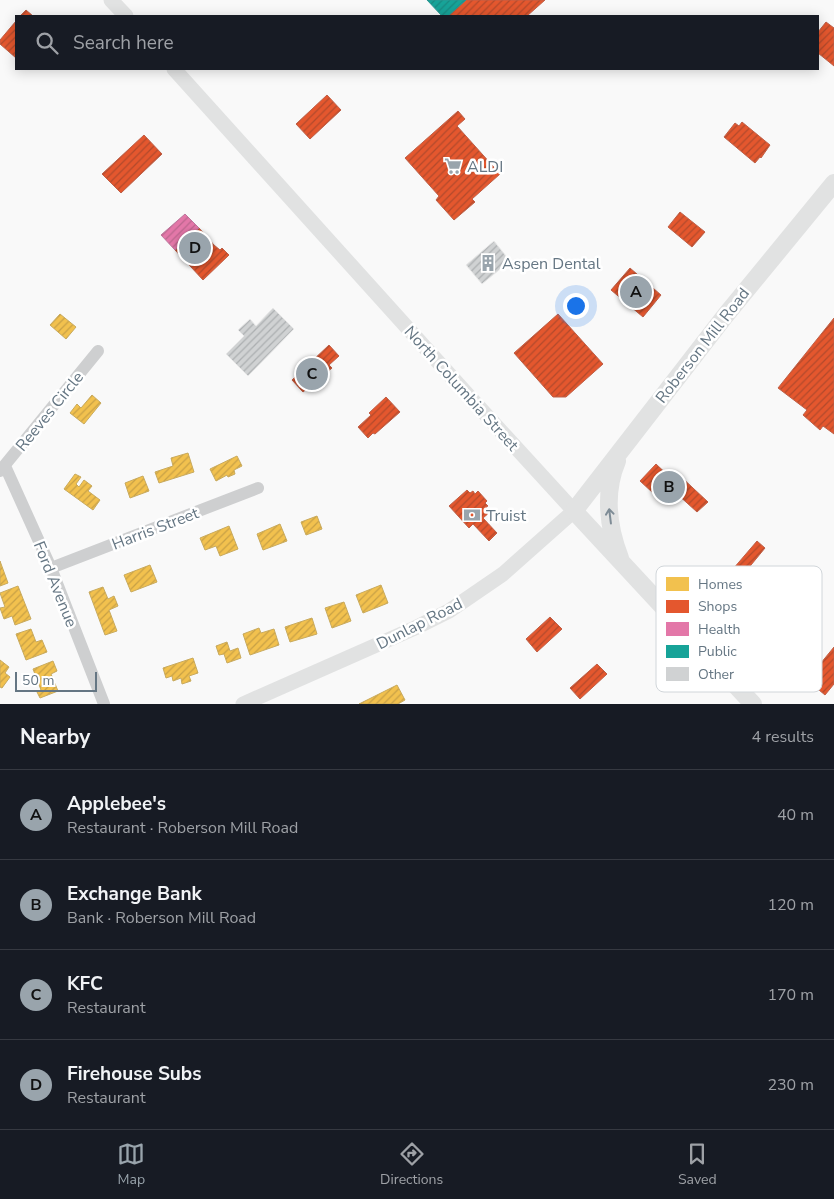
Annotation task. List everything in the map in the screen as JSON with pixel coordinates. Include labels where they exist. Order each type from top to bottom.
[{"type":"highway","name":"Roberson Mill Road","points":[[574,511],[731,308],[834,183]]},
{"type":"highway","points":[[622,563],[615,545],[609,508],[612,478],[623,448]]},
{"type":"highway","name":"North Columbia Street","points":[[574,511],[656,600]]},
{"type":"highway","name":"North Columbia Street","points":[[742,692],[753,704]]},
{"type":"main road","points":[[111,0],[125,15]]},
{"type":"main road","name":"North Columbia Street","points":[[175,70],[466,394],[574,511]]},
{"type":"main road","name":"Dunlap Road","points":[[243,704],[415,628],[449,611],[508,570],[574,511]]},
{"type":"street","name":"Reeves Circle","points":[[3,468],[98,351]]},
{"type":"street","name":"Ford Avenue","points":[[3,468],[51,568],[104,704]]},
{"type":"street","name":"Harris Street","points":[[51,568],[258,488]]},
{"type":"building: Homes","points":[[60,314],[76,327],[66,339],[50,325]]},
{"type":"building: Homes","points":[[92,395],[101,403],[84,424],[70,413],[77,404],[81,408]]},
{"type":"building: Homes","points":[[188,453],[194,472],[159,483],[155,472],[173,466],[171,458]]},
{"type":"building: Homes","points":[[237,456],[242,466],[234,470],[235,474],[228,477],[227,475],[216,481],[210,469]]},
{"type":"building: Homes","points":[[75,474],[81,477],[76,484],[79,487],[84,480],[92,486],[88,491],[100,500],[93,510],[64,489]]},
{"type":"building: Homes","points":[[143,476],[149,491],[130,498],[125,483]]},
{"type":"building: Homes","points":[[317,516],[322,529],[306,535],[301,522]]},
{"type":"building: Homes","points":[[280,524],[287,541],[263,550],[257,534]]},
{"type":"building: Homes","points":[[229,526],[238,549],[220,556],[216,546],[205,550],[200,538]]},
{"type":"building: Homes","points":[[0,561],[8,583],[0,586]]},
{"type":"building: Homes","points":[[150,565],[157,582],[131,592],[124,575]]},
{"type":"building: Homes","points":[[381,585],[388,603],[363,613],[356,595]]},
{"type":"building: Homes","points":[[18,586],[31,619],[15,625],[12,616],[4,619],[0,608],[5,607],[0,593]]},
{"type":"building: Homes","points":[[103,587],[108,599],[114,596],[118,606],[109,610],[117,631],[105,635],[89,592]]},
{"type":"building: Homes","points":[[344,602],[351,621],[332,628],[325,608]]},
{"type":"building: Homes","points":[[312,618],[317,634],[290,642],[285,627]]},
{"type":"building: Homes","points":[[259,628],[261,633],[274,629],[279,645],[250,655],[243,634]]},
{"type":"building: Homes","points":[[31,629],[36,642],[42,640],[47,652],[26,660],[16,634]]},
{"type":"building: Homes","points":[[227,642],[230,651],[238,648],[241,658],[227,663],[224,654],[219,655],[216,646]]},
{"type":"building: Homes","points":[[193,658],[198,673],[189,676],[191,681],[182,684],[181,678],[173,681],[172,676],[166,678],[163,668]]},
{"type":"building: Homes","points":[[0,660],[9,667],[5,673],[10,677],[2,688],[0,687]]},
{"type":"building: Homes","points":[[53,661],[57,671],[51,674],[58,691],[40,698],[37,692],[41,690],[33,669]]},
{"type":"building: Homes","points":[[397,685],[405,700],[398,704],[359,704]]},
{"type":"building: Shops","points":[[466,0],[545,0],[528,15],[449,15]]},
{"type":"building: Shops","points":[[26,10],[32,15],[21,15]]},
{"type":"building: Shops","points":[[15,22],[15,57],[0,44],[0,40]]},
{"type":"building: Shops","points":[[826,22],[834,28],[834,66],[819,54],[819,31]]},
{"type":"building: Shops","points":[[327,95],[341,110],[310,139],[296,124]]},
{"type":"building: Shops","name":"ALDI","points":[[458,111],[465,119],[457,126],[500,174],[472,199],[475,202],[454,220],[436,200],[439,196],[405,158]]},
{"type":"building: Shops","points":[[742,122],[770,145],[755,163],[724,137],[735,123],[739,126]]},
{"type":"building: Shops","points":[[144,135],[162,154],[121,193],[102,174]]},
{"type":"building: Shops","points":[[680,212],[705,232],[692,247],[668,227]]},
{"type":"building: Shops","points":[[199,228],[214,245],[191,267],[175,250]]},
{"type":"building: Shops","points":[[214,245],[220,250],[222,248],[229,255],[203,280],[191,267]]},
{"type":"building: Shops","points":[[630,268],[661,295],[643,317],[611,290]]},
{"type":"building: Shops","points":[[558,314],[603,364],[566,397],[553,397],[514,353]]},
{"type":"building: Shops","points":[[834,318],[834,434],[823,426],[820,430],[803,415],[807,410],[778,388]]},
{"type":"building: Shops","points":[[329,345],[339,356],[329,365],[332,368],[303,392],[292,380]]},
{"type":"building: Shops","points":[[386,397],[400,412],[368,438],[358,427],[371,415],[369,413]]},
{"type":"building: Shops","points":[[656,464],[673,480],[678,474],[708,502],[697,512],[676,493],[665,504],[640,481]]},
{"type":"building: Shops","name":"Truist","points":[[467,490],[470,493],[473,491],[475,494],[478,491],[487,501],[485,503],[488,506],[486,507],[490,512],[483,518],[497,533],[489,541],[473,524],[469,528],[449,506]]},
{"type":"building: Shops","points":[[757,541],[765,548],[750,566],[736,566]]},
{"type":"building: Shops","points":[[550,617],[562,629],[537,652],[526,639]]},
{"type":"building: Shops","points":[[834,647],[834,684],[825,695],[821,692],[822,662]]},
{"type":"building: Shops","points":[[597,664],[607,674],[580,699],[570,688]]},
{"type":"building: Health","points":[[185,214],[199,228],[175,250],[161,235]]},
{"type":"building: Public","points":[[427,0],[466,0],[449,15],[441,15]]},
{"type":"building: Other","name":"Aspen Dental","points":[[494,241],[510,261],[482,284],[466,265]]},
{"type":"building: Other","points":[[273,308],[294,329],[248,376],[226,354],[244,336],[238,330],[250,319],[256,326]]},
{"type":"place","name":"ALDI","points":[[453,166]]},
{"type":"place","name":"Firehouse Subs","points":[[195,248]]},
{"type":"place","name":"Aspen Dental","points":[[488,263]]},
{"type":"place","name":"Applebee's","points":[[636,292]]},
{"type":"place","name":"KFC","points":[[312,374]]},
{"type":"place","name":"Exchange Bank","points":[[669,487]]},
{"type":"place","name":"Truist","points":[[472,515]]}]
